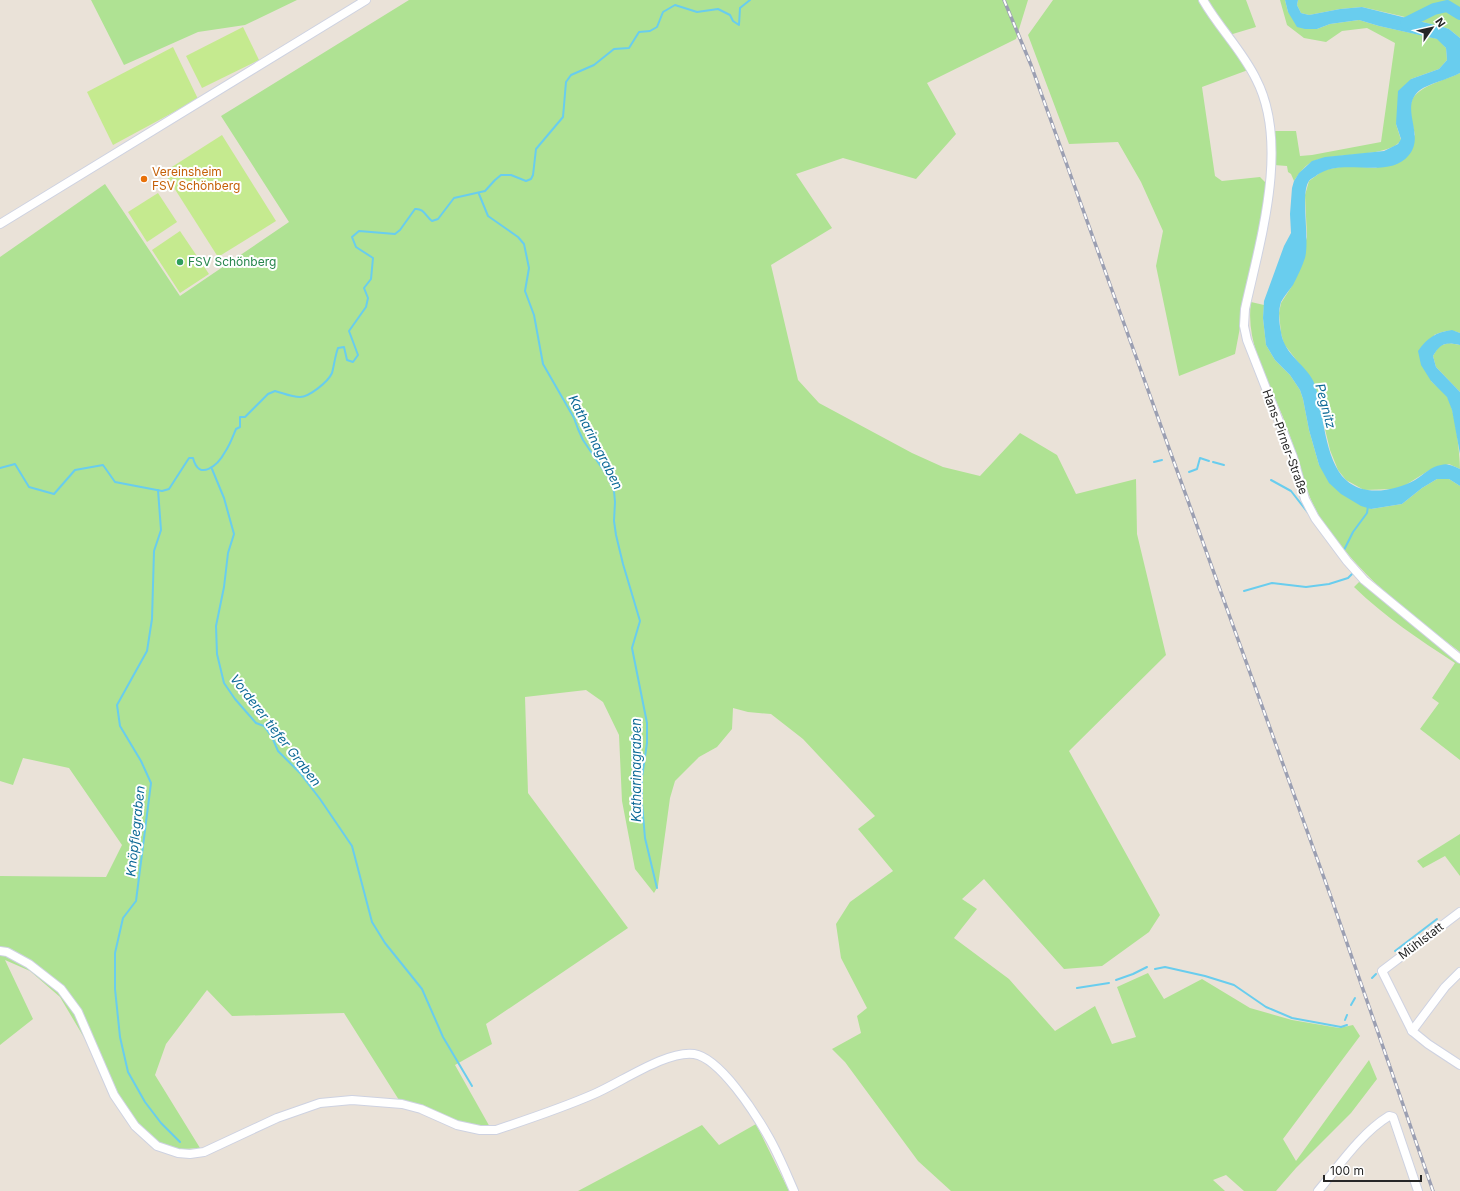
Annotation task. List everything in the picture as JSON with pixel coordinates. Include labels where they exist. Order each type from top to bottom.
[{"type":"street","points":[[0,224],[366,0]]},
{"type":"street","name":"Hans-Pirner-Straße","points":[[1203,0],[1248,65],[1263,94],[1270,123],[1271,166],[1268,205],[1245,309],[1244,326],[1247,340],[1293,457],[1305,499],[1315,518],[1325,532],[1347,561],[1364,580],[1460,658]]},
{"type":"street","name":"Mühlstatt","points":[[1412,1031],[1382,971],[1460,912]]},
{"type":"street","points":[[0,951],[7,952],[29,964],[61,989],[78,1012],[114,1095],[135,1126],[157,1146],[178,1153],[190,1154],[204,1152],[277,1118],[320,1103],[352,1100],[402,1104],[421,1109],[457,1125],[480,1130],[496,1130],[594,1094],[668,1057],[681,1054],[695,1054],[718,1066],[749,1107],[768,1136],[794,1191]]},
{"type":"street","points":[[1460,972],[1445,987],[1412,1031],[1431,1046],[1460,1065]]},
{"type":"street","points":[[1318,1191],[1362,1139],[1381,1121],[1389,1116],[1393,1117],[1418,1191]]},
{"type":"green space","points":[[91,0],[297,0],[245,25],[198,32],[124,65]]},
{"type":"green space","points":[[409,0],[1028,0],[1016,39],[927,83],[956,134],[916,179],[843,158],[796,174],[832,228],[771,265],[798,380],[819,403],[912,453],[943,467],[980,476],[1020,433],[1057,455],[1076,494],[1136,479],[1137,534],[1166,655],[1069,751],[1160,915],[1149,932],[1102,966],[1064,969],[984,879],[962,899],[977,909],[954,938],[1009,979],[1055,1031],[1095,1006],[1112,1044],[1136,1037],[1117,987],[1148,973],[1164,999],[1202,979],[1250,1008],[1292,1020],[1339,1028],[1353,1025],[1360,1036],[1283,1139],[1296,1161],[1369,1060],[1377,1079],[1351,1113],[1296,1168],[1276,1191],[1244,1191],[1226,1175],[1213,1180],[1225,1191],[951,1191],[918,1161],[845,1062],[832,1049],[861,1033],[857,1016],[867,1008],[841,958],[836,924],[850,902],[893,871],[858,829],[875,816],[803,739],[771,714],[748,712],[733,708],[732,729],[717,747],[699,757],[675,781],[670,798],[658,886],[654,893],[635,869],[622,801],[619,735],[603,702],[586,690],[525,697],[528,793],[628,928],[486,1024],[492,1044],[455,1065],[491,1129],[471,1125],[399,1100],[344,1013],[232,1016],[207,990],[166,1044],[155,1075],[200,1148],[169,1150],[137,1127],[60,997],[30,971],[5,960],[33,1019],[0,1045],[0,876],[106,877],[122,845],[69,768],[23,758],[13,785],[0,781],[0,257],[105,184],[180,296],[289,222],[221,116]]},
{"type":"green space","points":[[1053,0],[1246,0],[1256,27],[1226,36],[1248,70],[1202,87],[1215,176],[1222,181],[1260,177],[1267,184],[1235,354],[1179,376],[1156,266],[1163,231],[1141,182],[1118,142],[1069,144],[1028,35]]},
{"type":"green space","points":[[1280,0],[1285,0],[1288,12],[1317,29],[1330,24],[1359,20],[1438,39],[1446,48],[1447,60],[1439,69],[1411,79],[1396,124],[1401,140],[1395,146],[1386,150],[1335,156],[1314,161],[1303,169],[1294,181],[1291,174],[1288,172],[1287,166],[1274,165],[1273,131],[1296,131],[1300,156],[1381,142],[1395,43],[1367,28],[1342,31],[1326,42],[1304,38],[1287,25]]},
{"type":"green space","points":[[1298,0],[1460,0],[1460,38],[1449,29],[1362,7],[1340,9],[1309,15],[1301,13],[1297,5]]},
{"type":"green space","points":[[243,27],[259,60],[202,88],[186,56]]},
{"type":"green space","points":[[173,47],[198,99],[113,145],[87,92]]},
{"type":"green space","points":[[1460,73],[1460,333],[1447,331],[1434,335],[1431,381],[1447,396],[1450,402],[1456,431],[1460,469],[1449,464],[1428,471],[1404,486],[1393,489],[1364,490],[1346,480],[1338,470],[1330,450],[1314,383],[1284,344],[1281,333],[1279,313],[1281,303],[1292,286],[1307,237],[1305,195],[1309,181],[1324,170],[1346,166],[1376,168],[1415,135],[1410,112],[1413,98],[1431,85]]},
{"type":"green space","points":[[222,135],[276,221],[218,257],[164,172]]},
{"type":"green space","name":"FSV Schönberg","points":[[158,193],[177,222],[147,242],[128,212]]},
{"type":"green space","name":"FSV Schönberg","points":[[180,231],[209,274],[180,293],[152,250]]},
{"type":"green space","points":[[1251,302],[1264,305],[1263,318],[1266,345],[1275,360],[1290,375],[1300,390],[1319,465],[1371,509],[1402,504],[1422,488],[1437,479],[1449,479],[1460,486],[1460,652],[1396,602],[1366,574],[1329,531],[1320,518],[1305,484],[1288,431],[1261,366],[1253,342],[1250,316]]},
{"type":"green space","points":[[1449,343],[1460,345],[1460,392],[1436,367],[1433,356],[1439,346]]},
{"type":"green space","points":[[1361,580],[1460,662],[1460,760],[1420,729],[1439,703],[1432,698],[1455,663],[1403,628],[1366,598],[1354,587]]},
{"type":"green space","points":[[1460,834],[1460,876],[1445,856],[1423,868],[1417,861]]},
{"type":"green space","points":[[756,1124],[789,1191],[578,1191],[702,1125],[719,1145]]},
{"type":"water","points":[[1285,0],[1298,0],[1297,5],[1301,13],[1309,15],[1340,9],[1362,7],[1443,27],[1449,29],[1460,38],[1460,73],[1420,90],[1414,97],[1411,105],[1411,113],[1415,139],[1409,155],[1400,163],[1389,166],[1378,168],[1352,167],[1328,170],[1309,181],[1306,187],[1305,195],[1305,258],[1293,285],[1281,302],[1279,309],[1283,340],[1291,354],[1312,378],[1318,396],[1333,461],[1346,480],[1362,489],[1380,490],[1407,484],[1431,469],[1444,464],[1460,469],[1460,486],[1449,479],[1437,479],[1422,488],[1402,504],[1371,509],[1361,506],[1341,494],[1329,483],[1319,465],[1300,390],[1290,375],[1275,360],[1266,345],[1263,318],[1264,301],[1284,246],[1291,233],[1290,214],[1292,188],[1299,173],[1312,161],[1325,157],[1384,151],[1398,144],[1401,139],[1396,124],[1398,91],[1411,79],[1439,69],[1447,60],[1446,48],[1437,39],[1359,20],[1330,24],[1317,29],[1297,27],[1288,12]]},
{"type":"water","points":[[1452,330],[1460,333],[1460,345],[1444,344],[1438,348],[1433,356],[1436,367],[1460,392],[1460,454],[1452,410],[1447,397],[1431,381],[1421,365],[1418,351],[1432,336],[1441,332]]},
{"type":"waterway","points":[[0,468],[15,464],[29,487],[54,494],[75,470],[103,465],[115,482],[162,491],[169,489],[189,458],[193,458],[196,465],[200,469],[209,469],[218,462],[227,449],[236,429],[240,427],[240,417],[245,417],[268,394],[275,391],[297,397],[308,395],[330,377],[338,348],[344,347],[347,360],[353,362],[358,355],[349,331],[366,307],[368,298],[364,288],[371,279],[373,258],[356,247],[352,237],[359,231],[395,234],[400,230],[415,209],[423,211],[432,221],[438,219],[454,198],[485,191],[501,175],[511,175],[526,181],[531,179],[533,175],[536,149],[563,117],[566,82],[571,75],[594,65],[614,49],[629,48],[639,32],[650,31],[657,27],[663,12],[675,5],[697,12],[718,9],[730,15],[733,21],[739,25],[740,8],[750,0]]},
{"type":"waterway","points":[[1406,23],[1434,9],[1447,6],[1460,14]]},
{"type":"waterway","name":"Katharinagraben","points":[[479,194],[488,216],[518,237],[524,244],[529,268],[525,291],[534,315],[543,364],[574,418],[583,440],[608,477],[614,491],[614,521],[616,535],[640,621],[632,648],[647,723],[647,743],[642,777],[642,803],[645,838],[657,888]]},
{"type":"waterway","points":[[1189,472],[1197,469],[1200,458],[1209,461]]},
{"type":"waterway","points":[[1154,462],[1162,460]]},
{"type":"waterway","points":[[1213,462],[1224,465]]},
{"type":"waterway","name":"Vorderer tiefer Graben","points":[[212,469],[224,498],[234,534],[228,553],[224,587],[216,626],[217,654],[224,683],[235,699],[256,723],[264,726],[272,737],[278,751],[300,773],[320,799],[352,846],[372,922],[385,943],[422,989],[443,1037],[472,1086]]},
{"type":"waterway","points":[[1271,480],[1291,491],[1309,514]]},
{"type":"waterway","name":"Knöpflegraben","points":[[158,490],[161,530],[154,551],[152,619],[147,651],[117,705],[120,726],[141,761],[151,783],[136,901],[123,918],[115,953],[115,989],[120,1037],[128,1072],[145,1102],[161,1123],[180,1142]]},
{"type":"waterway","points":[[1344,550],[1353,532],[1367,513],[1368,506]]},
{"type":"waterway","points":[[1244,591],[1272,583],[1306,587],[1329,584],[1348,578],[1353,573]]},
{"type":"waterway","points":[[1395,951],[1437,919]]},
{"type":"waterway","points":[[1116,980],[1147,967]]},
{"type":"waterway","points":[[1155,969],[1165,967],[1205,976],[1234,985],[1266,1007],[1292,1018],[1341,1027],[1347,1025]]},
{"type":"waterway","points":[[1372,978],[1376,974]]},
{"type":"waterway","points":[[1077,988],[1109,983]]},
{"type":"waterway","points":[[1351,1005],[1355,998]]},
{"type":"waterway","points":[[1345,1020],[1347,1015]]},
{"type":"railway","points":[[1004,0],[1031,65],[1332,900],[1433,1191]]},
{"type":"place","name":"Vereinsheim FSV Schönberg","points":[[144,179]]},
{"type":"place","name":"FSV Schönberg","points":[[180,262]]},
{"type":"water label","name":"Pegnitz","points":[[1326,406]]}]
